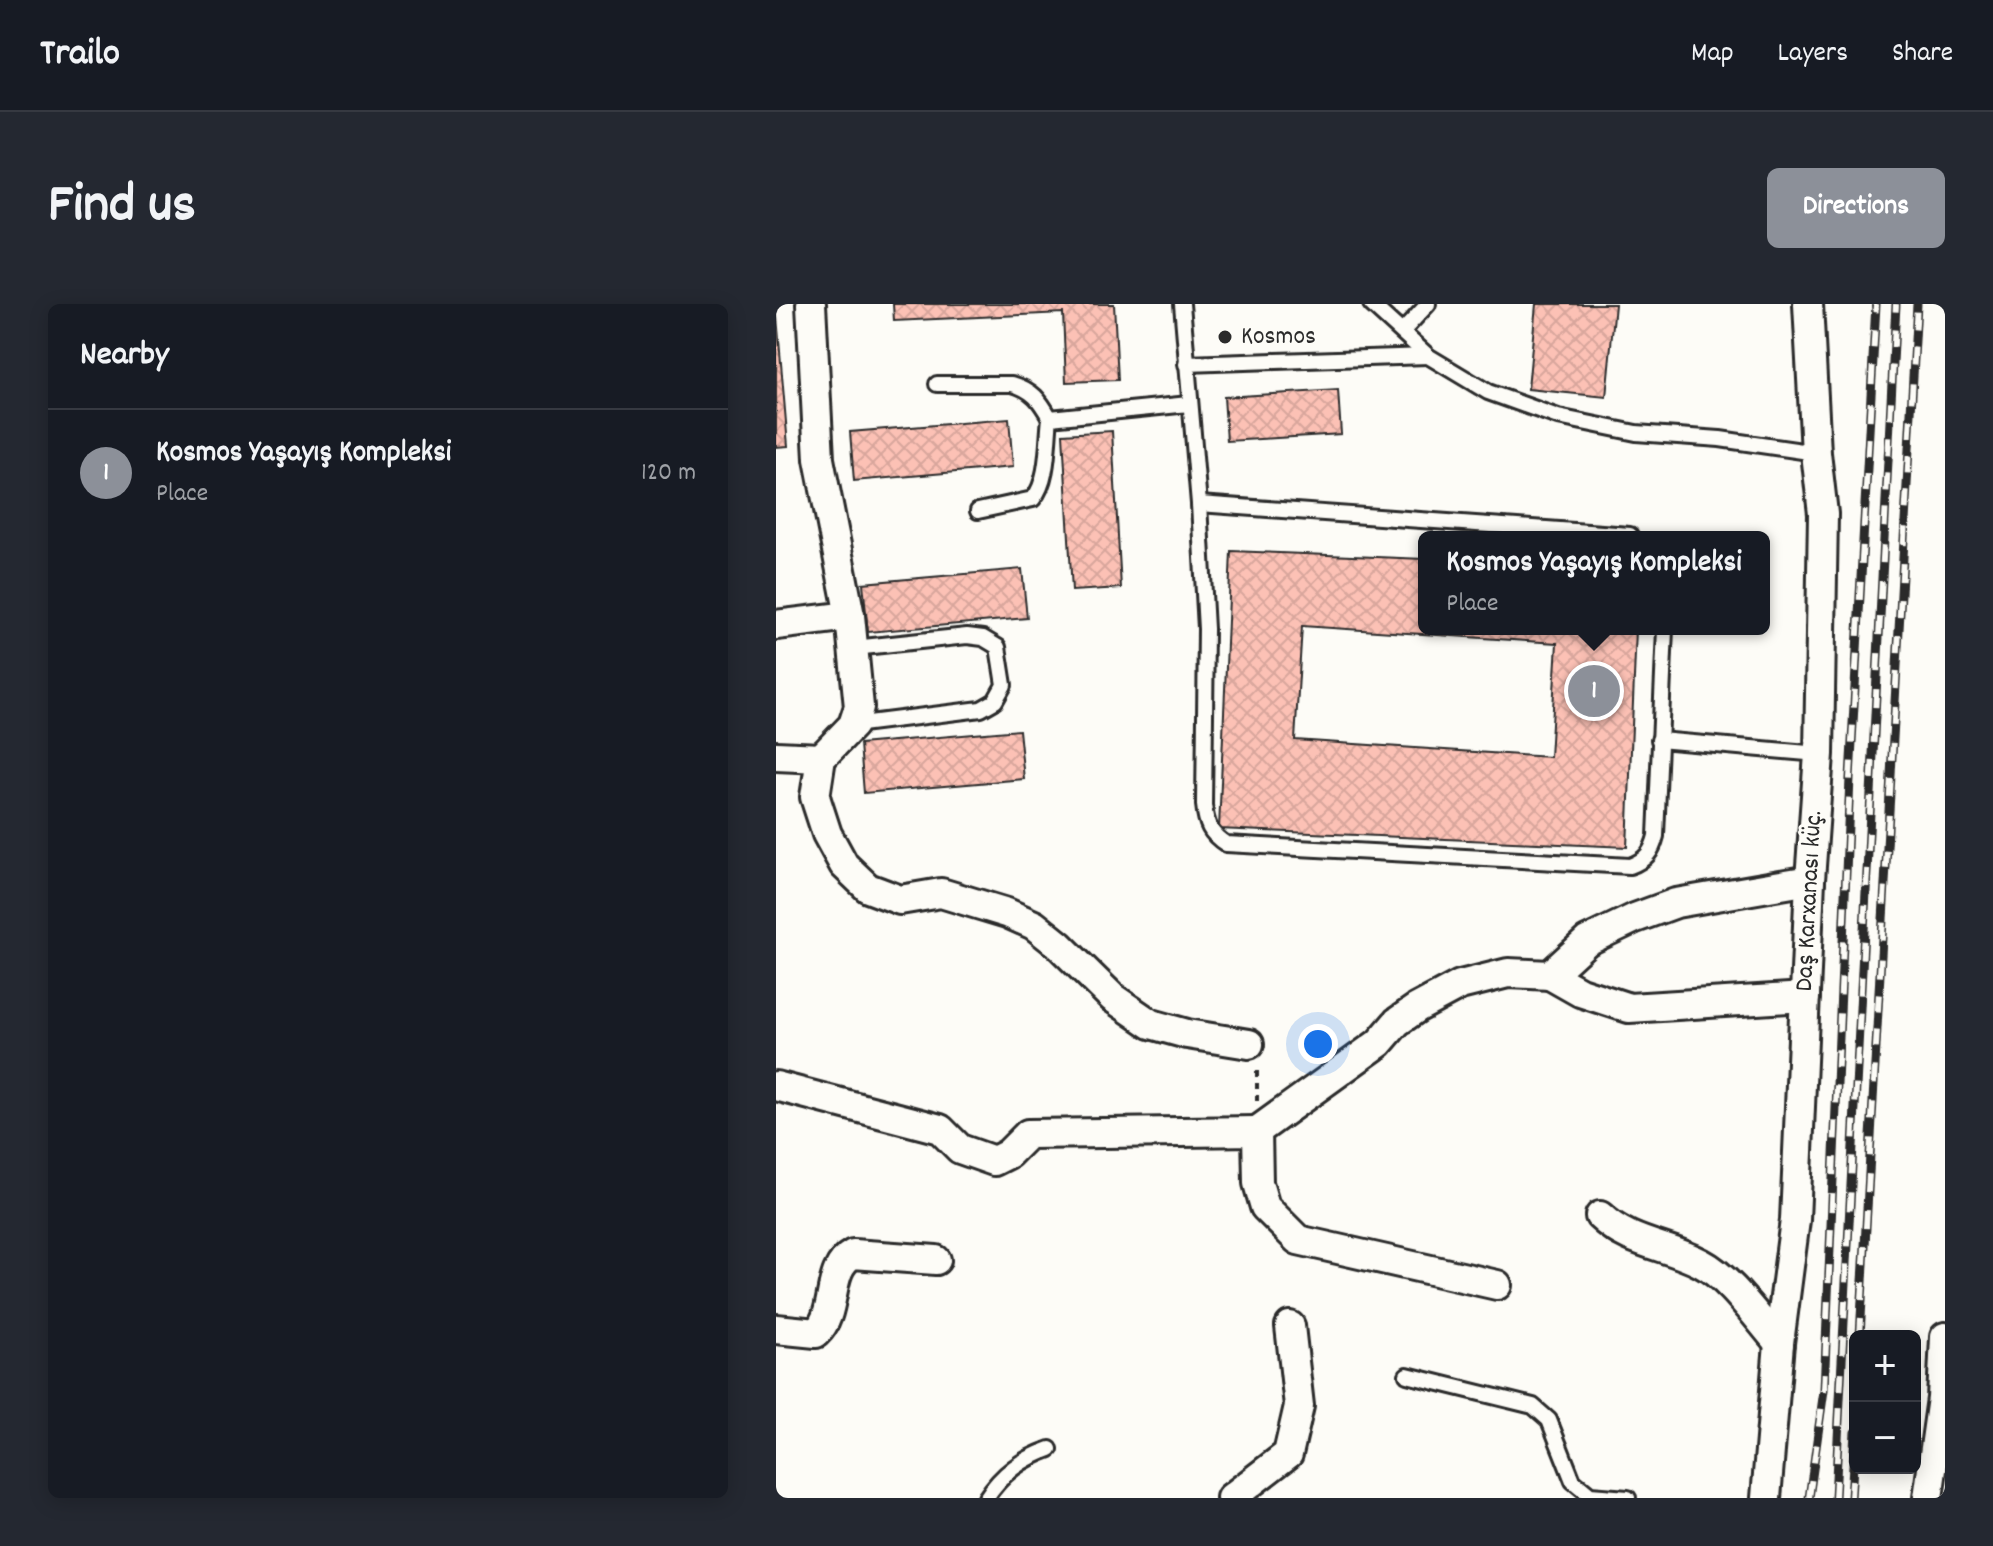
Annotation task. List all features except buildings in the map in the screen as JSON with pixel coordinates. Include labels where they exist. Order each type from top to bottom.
[{"type":"street","points":[[811,304],[819,459],[850,616],[859,707],[853,725],[821,758],[815,797],[827,834],[844,865],[868,888],[900,900],[941,893],[1007,913],[1042,931],[1113,998],[1151,1024],[1187,1034],[1249,1044]]},
{"type":"street","name":"Daş Karxanası küç.","points":[[1766,1498],[1779,1343],[1795,1220],[1810,880],[1819,754],[1823,514],[1816,453],[1808,304]]},
{"type":"street","points":[[776,625],[850,616]]},
{"type":"street","points":[[776,756],[821,758]]},
{"type":"street","points":[[1550,975],[1587,941],[1676,903],[1810,880]]},
{"type":"street","points":[[776,1086],[940,1129],[960,1149],[994,1161],[1008,1154],[1028,1134],[1257,1131],[1379,1043],[1397,1022],[1417,1008],[1460,985],[1508,973],[1550,975],[1580,992],[1629,1008],[1805,997]]},
{"type":"street","points":[[1257,1131],[1258,1183],[1265,1207],[1298,1240],[1497,1285]]},
{"type":"street","points":[[1600,1216],[1631,1237],[1703,1264],[1720,1277],[1779,1343]]},
{"type":"street","points":[[776,1329],[816,1333],[825,1325],[838,1270],[853,1254],[936,1260]]},
{"type":"street","points":[[1231,1498],[1288,1454],[1299,1406],[1290,1326]]},
{"type":"street","points":[[1928,1498],[1944,1398],[1945,1337]]},
{"type":"lane","points":[[1182,304],[1206,629],[1206,822],[1214,836],[1226,844],[1630,866],[1641,862],[1652,851],[1656,836],[1665,635]]},
{"type":"lane","points":[[1371,304],[1428,356],[1488,392],[1558,417],[1636,433],[1720,439],[1816,453]]},
{"type":"lane","points":[[1403,331],[1428,304]]},
{"type":"lane","points":[[1186,364],[1428,356]]},
{"type":"lane","points":[[937,384],[1021,386],[1037,395],[1050,418],[1038,493],[1033,499],[978,511]]},
{"type":"lane","points":[[1050,418],[1189,404]]},
{"type":"lane","points":[[1199,504],[1574,531]]},
{"type":"lane","points":[[853,725],[981,709],[995,701],[1004,685],[998,647],[983,638],[967,636],[854,648]]},
{"type":"lane","points":[[1659,740],[1819,754]]},
{"type":"lane","points":[[1407,1375],[1533,1406],[1549,1420],[1573,1481],[1590,1495],[1628,1498]]},
{"type":"lane","points":[[986,1498],[997,1483],[1025,1458],[1050,1449]]},
{"type":"path","points":[[1249,1044],[1257,1057],[1257,1131]]},
{"type":"railway","points":[[1809,1498],[1824,1390],[1850,778],[1876,304]]},
{"type":"railway","points":[[1835,1498],[1896,304]]},
{"type":"railway","points":[[1860,1330],[1917,304]]},
{"type":"railway","points":[[1851,1498],[1852,1474]]},
{"type":"place","name":"Kosmos","points":[[1225,337]]},
{"type":"place","name":"Kosmos Yaşayış Kompleksi","points":[[1594,691]]}]
